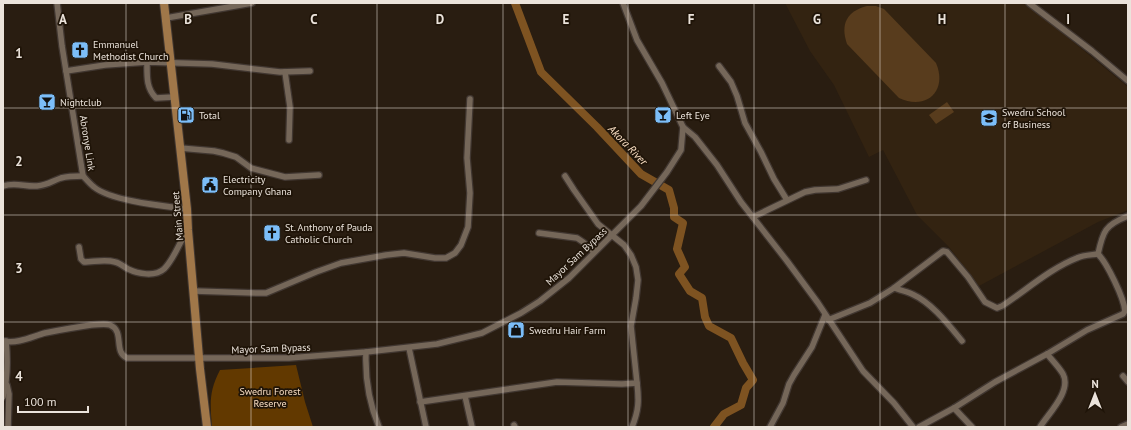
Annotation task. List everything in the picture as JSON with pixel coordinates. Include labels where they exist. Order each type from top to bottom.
[{"type":"main road","name":"Main Street","points":[[164,3],[187,209],[199,358],[208,427]]},
{"type":"street","name":"Abronye Link","points":[[57,3],[66,71],[83,176],[94,187],[103,193],[137,202],[187,209]]},
{"type":"street","points":[[166,18],[252,3]]},
{"type":"street","points":[[623,3],[636,40],[662,83],[683,127],[704,148],[741,202],[818,303],[862,371],[894,403],[914,427],[954,408],[995,382],[1047,354],[1087,330],[1123,314],[1125,310],[1123,302],[1109,269],[1098,254],[1101,238],[1105,230],[1119,219],[1128,216]]},
{"type":"street","points":[[1029,3],[1092,51],[1128,81]]},
{"type":"street","points":[[66,71],[105,65],[147,62],[212,64],[251,70],[285,72],[310,71]]},
{"type":"street","points":[[147,62],[148,85],[150,92],[156,98],[174,97]]},
{"type":"street","points":[[719,66],[731,82],[745,123],[774,179],[787,200]]},
{"type":"street","points":[[285,72],[290,107],[289,140]]},
{"type":"street","points":[[194,291],[266,293],[341,263],[404,253],[435,258],[446,258],[455,253],[461,245],[468,227],[470,194],[467,158],[470,99]]},
{"type":"street","name":"Mayor Sam Bypass","points":[[5,341],[15,342],[59,330],[104,324],[115,328],[118,332],[120,352],[122,356],[127,358],[289,358],[409,348],[437,344],[482,333],[521,313],[540,301],[569,278],[641,206],[681,150],[683,127]]},
{"type":"street","points":[[180,148],[214,151],[236,157],[251,168],[285,177],[320,175]]},
{"type":"street","points":[[3,186],[15,184],[37,186],[54,182],[60,178],[83,176]]},
{"type":"street","points":[[566,176],[598,224],[624,244],[636,267],[638,280],[631,326],[639,400],[636,417],[632,427]]},
{"type":"street","points":[[753,217],[805,192],[838,189],[866,180]]},
{"type":"street","points":[[79,247],[81,259],[84,262],[104,260],[115,262],[129,270],[149,274],[156,273],[163,270],[173,257],[181,240],[188,230]]},
{"type":"street","points":[[539,232],[578,238],[594,252]]},
{"type":"street","points":[[770,427],[783,403],[788,384],[812,347],[827,318],[870,303],[894,288],[943,251],[947,252],[968,277],[985,302],[997,308],[1068,262],[1082,256],[1098,254]]},
{"type":"street","points":[[894,288],[913,294],[927,304],[962,340]]},
{"type":"street","points":[[3,397],[7,383],[8,365],[5,341]]},
{"type":"street","points":[[409,348],[426,427]]},
{"type":"street","points":[[366,352],[365,371],[372,412],[379,427]]},
{"type":"street","points":[[1040,427],[1059,401],[1065,383],[1063,375],[1047,354]]},
{"type":"street","points":[[1123,376],[1128,382]]},
{"type":"street","points":[[420,402],[557,382],[637,383]]},
{"type":"street","points":[[7,383],[9,394],[8,427]]},
{"type":"street","points":[[465,396],[472,427]]},
{"type":"street","points":[[954,408],[972,427]]},
{"type":"street","points":[[1121,427],[1128,424]]},
{"type":"shaded area","name":"Swedru School of Business","points":[[785,3],[1026,3],[1128,87],[1128,210],[1098,222],[979,286],[949,247],[917,215],[883,150],[869,157],[834,85],[810,51]]},
{"type":"shaded area","points":[[867,6],[876,6],[884,9],[936,63],[939,73],[939,82],[937,90],[932,96],[926,100],[918,102],[899,98],[847,44],[844,30],[847,19],[854,11]]},
{"type":"shaded area","points":[[947,102],[954,112],[936,124],[929,115]]},
{"type":"green space","name":"Swedru Forest Reserve","points":[[296,365],[313,427],[212,427],[211,397],[216,377],[220,370]]},
{"type":"waterway","name":"Akora River","points":[[515,3],[541,72],[597,127],[641,174],[669,190],[674,208],[674,217],[683,223],[677,249],[685,267],[679,274],[690,291],[702,298],[705,317],[709,326],[731,338],[753,380],[746,388],[741,405],[724,414],[714,427]]},
{"type":"place","name":"Emmanuel Methodist Church","points":[[80,50]]},
{"type":"place","name":"Nightclub","points":[[47,102]]},
{"type":"place","name":"Total","points":[[186,115]]},
{"type":"place","name":"Left Eye","points":[[663,115]]},
{"type":"place","name":"Swedru School of Business","points":[[989,118]]},
{"type":"place","name":"Electricity Company Ghana","points":[[210,185]]},
{"type":"place","name":"St. Anthony of Pauda Catholic Church","points":[[272,233]]},
{"type":"place","name":"Swedru Hair Farm","points":[[516,330]]}]
